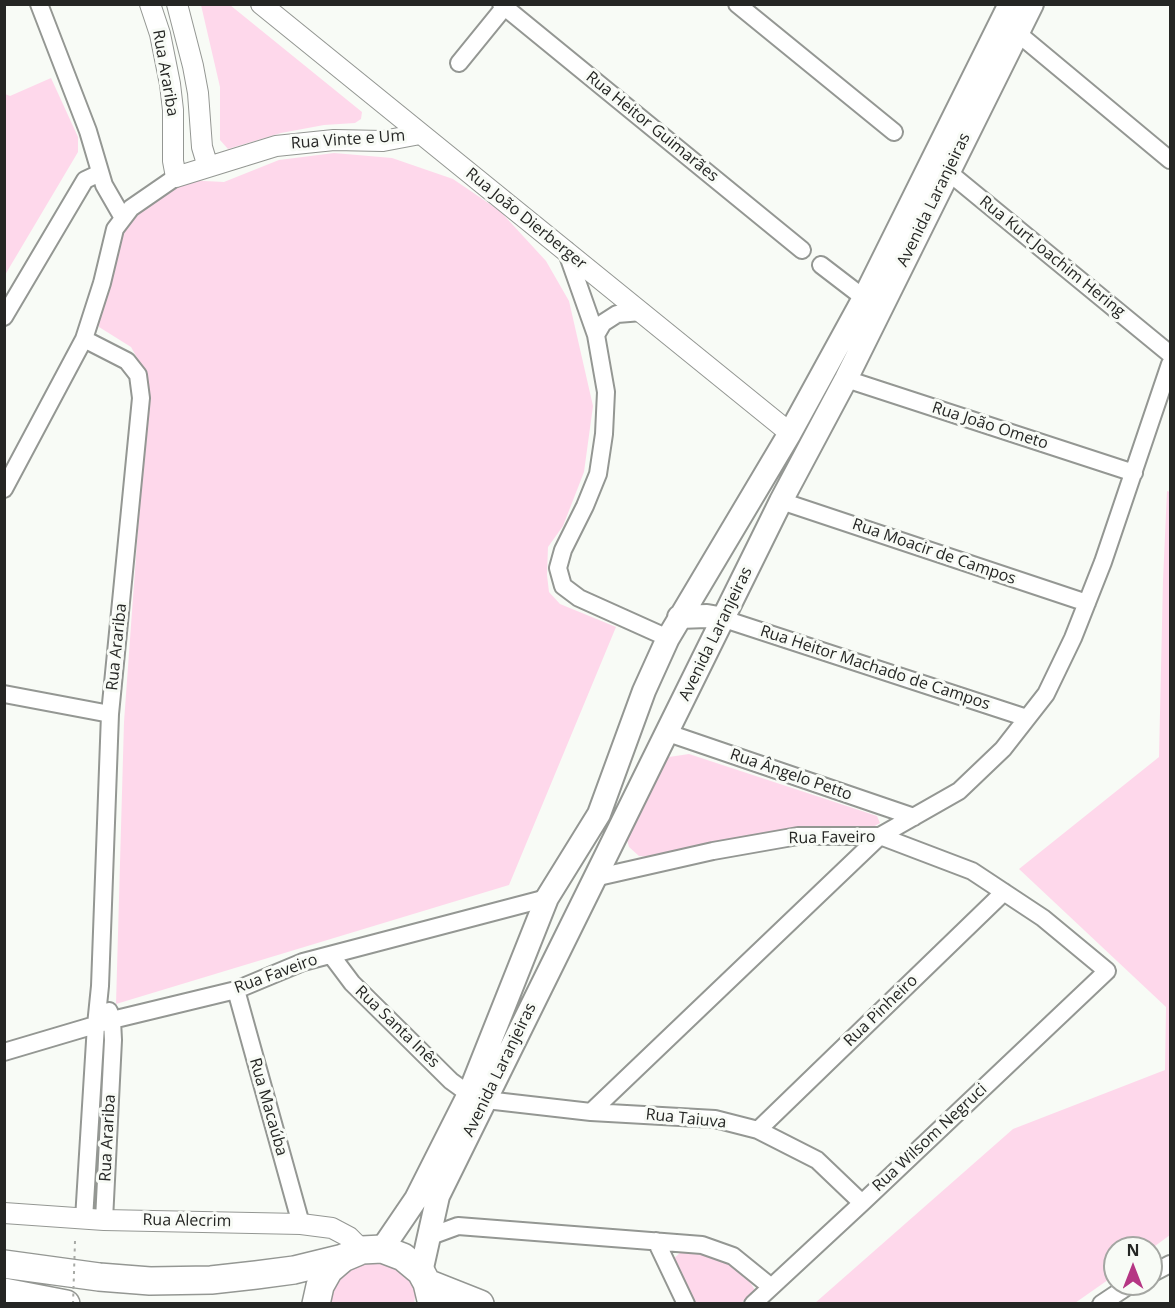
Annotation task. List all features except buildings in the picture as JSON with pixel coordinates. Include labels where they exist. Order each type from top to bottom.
[{"type":"highway","points":[[316,1304],[320,1286],[329,1270],[362,1253]]},
{"type":"highway","points":[[4,1264],[99,1277],[180,1281],[211,1280],[285,1271],[362,1253],[403,1257],[427,1286],[480,1304]]},
{"type":"highway","points":[[8,1294],[66,1304]]},
{"type":"main road","name":"Avenida Laranjeiras","points":[[362,1253],[416,1199],[477,1097],[594,878],[668,733],[781,501],[846,379],[940,166],[1010,19],[1032,4]]},
{"type":"main road","name":"Avenida Laranjeiras","points":[[427,1286],[428,1237],[438,1196],[477,1097],[547,898],[598,814],[644,691],[668,638],[790,433],[940,166]]},
{"type":"main road","points":[[680,617],[707,616],[724,619]]},
{"type":"main road","points":[[644,691],[642,715],[646,724],[654,730],[668,733]]},
{"type":"street","points":[[39,4],[88,131],[100,173],[123,218]]},
{"type":"street","name":"Rua Arariba","points":[[150,4],[160,34],[170,84],[173,161],[176,177]]},
{"type":"street","name":"Rua Arariba","points":[[177,4],[194,66],[202,147],[208,167]]},
{"type":"street","name":"Rua João Dierberger","points":[[261,4],[790,433]]},
{"type":"street","points":[[738,4],[894,132]]},
{"type":"street","points":[[459,63],[504,5]]},
{"type":"street","name":"Rua Heitor Guimarães","points":[[504,5],[802,250]]},
{"type":"street","points":[[1010,19],[1170,160]]},
{"type":"street","name":"Rua Vinte e Um","points":[[176,177],[276,146],[334,140],[383,141],[420,134]]},
{"type":"street","name":"Rua Kurt Joachim Hering","points":[[940,166],[1170,354]]},
{"type":"street","points":[[4,317],[85,180],[100,173]]},
{"type":"street","points":[[4,489],[84,339],[102,283],[115,229],[131,207],[176,177]]},
{"type":"street","points":[[566,250],[596,334],[606,392],[604,435],[598,474],[563,550],[558,568],[560,577],[563,586],[579,598],[668,638]]},
{"type":"street","points":[[821,265],[864,298]]},
{"type":"street","points":[[596,334],[603,323],[617,314],[642,312]]},
{"type":"street","name":"Rua Arariba","points":[[84,339],[127,361],[138,375],[141,387],[110,714],[100,986],[104,1023],[84,1218]]},
{"type":"street","points":[[591,1112],[880,837],[959,791],[1002,749],[1027,718],[1046,693],[1074,638],[1134,473],[1170,364]]},
{"type":"street","name":"Rua João Ometo","points":[[846,379],[1134,473]]},
{"type":"street","name":"Rua Moacir de Campos","points":[[781,501],[1087,603]]},
{"type":"street","name":"Rua Heitor Machado de Campos","points":[[724,619],[1027,718]]},
{"type":"street","points":[[4,694],[110,714]]},
{"type":"street","name":"Rua Ângelo Petto","points":[[668,733],[914,817]]},
{"type":"street","name":"Rua Faveiro","points":[[594,878],[713,851],[798,836],[880,837],[972,871],[1043,918],[1107,971]]},
{"type":"street","name":"Rua Pinheiro","points":[[758,1130],[1004,892]]},
{"type":"street","name":"Rua Faveiro","points":[[4,1052],[104,1023],[236,990],[303,962],[547,898]]},
{"type":"street","name":"Rua Santa Inês","points":[[331,955],[352,983],[451,1081],[477,1097]]},
{"type":"street","name":"Rua Wilsom Negruci","points":[[753,1304],[1107,971]]},
{"type":"street","name":"Rua Macaúba","points":[[236,990],[301,1224]]},
{"type":"street","name":"Rua Arariba","points":[[104,1023],[113,1040],[104,1220]]},
{"type":"street","name":"Rua Taiuva","points":[[477,1097],[591,1112],[715,1119],[758,1130],[817,1160],[862,1203]]},
{"type":"street","points":[[436,1206],[458,1226]]},
{"type":"street","name":"Rua Alecrim","points":[[4,1213],[104,1220],[301,1224],[332,1228],[349,1237],[362,1253]]},
{"type":"street","points":[[428,1237],[458,1226],[702,1245],[733,1256],[770,1286]]},
{"type":"street","points":[[656,1241],[686,1304]]},
{"type":"path","points":[[73,1304],[75,1241]]},
{"type":"shaded area","points":[[201,5],[230,5],[362,112],[361,119],[355,123],[324,125],[281,133],[228,149],[220,140],[220,87]]},
{"type":"shaded area","points":[[51,78],[78,137],[78,152],[5,275],[5,94],[10,96]]},
{"type":"shaded area","points":[[334,153],[392,158],[453,179],[500,211],[546,261],[569,301],[593,406],[584,472],[563,526],[548,547],[549,592],[560,604],[616,627],[509,885],[116,1004],[124,722],[148,390],[146,374],[131,347],[99,327],[97,314],[117,239],[129,217],[185,180],[224,182],[279,160]]},
{"type":"shaded area","points":[[1167,491],[1170,492],[1170,1235],[1163,1240],[1163,1236],[1103,1236],[1103,1283],[1075,1303],[815,1303],[1013,1129],[1165,1070],[1166,1007],[1019,869],[1159,757]]},
{"type":"shaded area","points":[[689,754],[877,816],[880,823],[873,827],[796,828],[730,839],[651,857],[639,856],[629,847],[625,833],[658,767],[669,757]]},
{"type":"shaded area","points":[[700,1250],[724,1260],[746,1275],[756,1292],[741,1303],[692,1303],[671,1261],[682,1251]]},
{"type":"shaded area","points":[[377,1257],[402,1266],[416,1292],[414,1303],[326,1303],[337,1274]]}]
